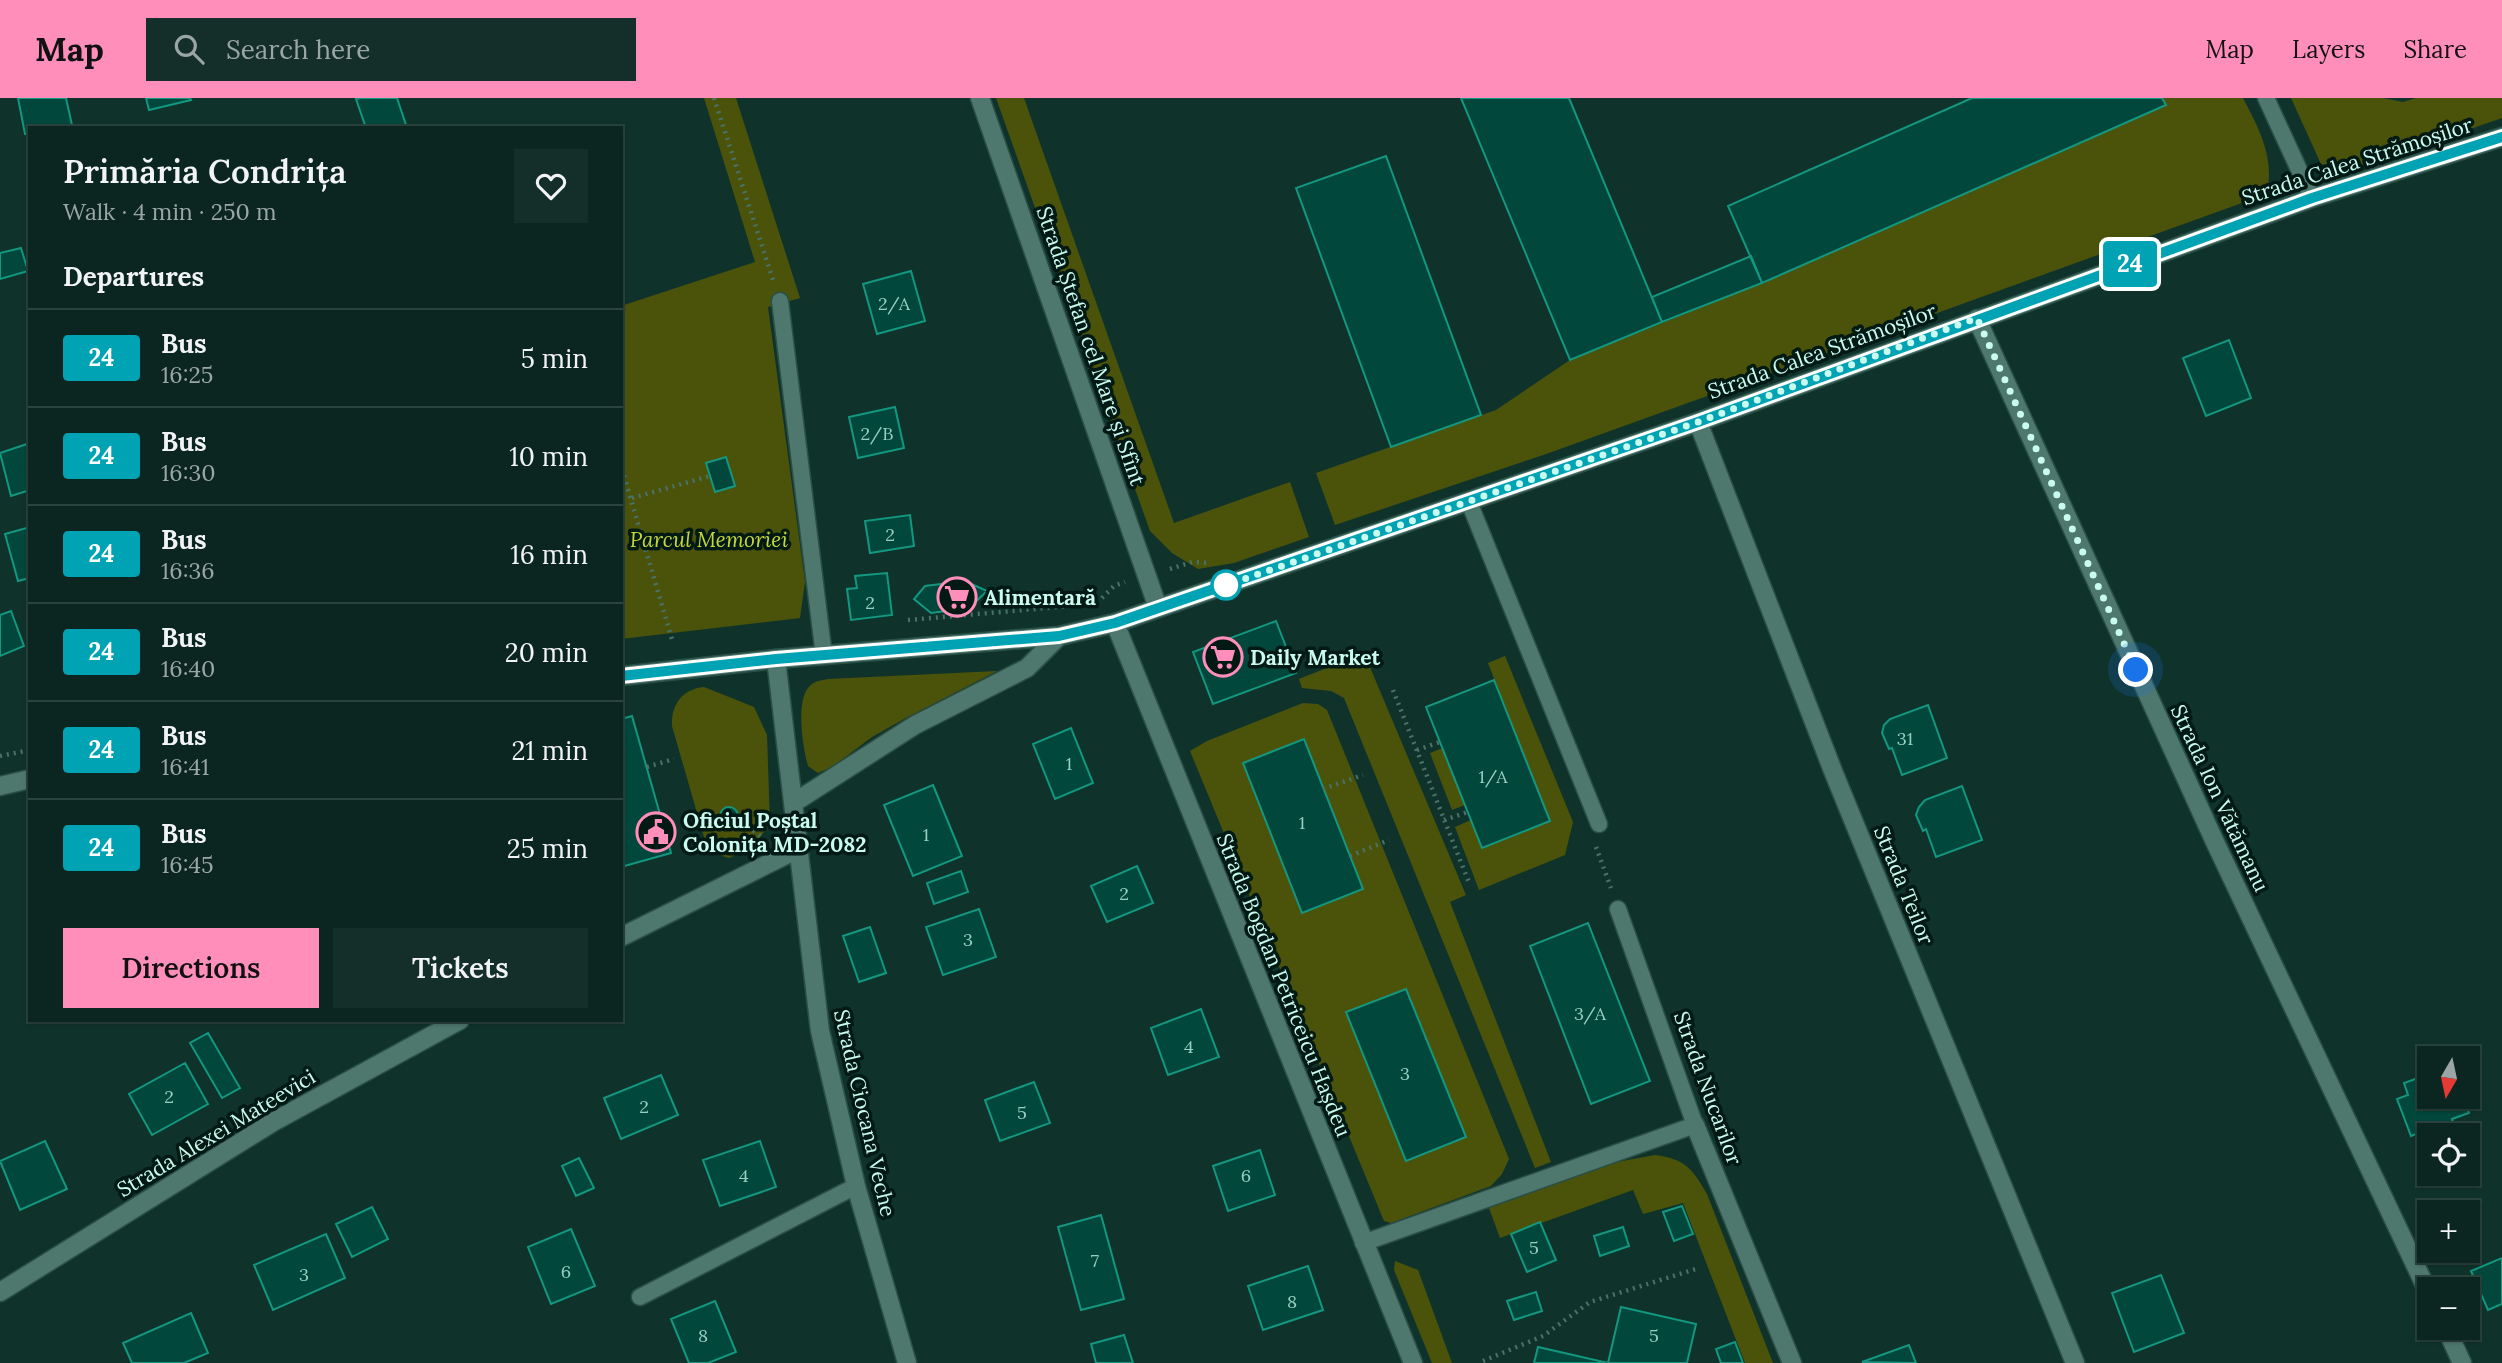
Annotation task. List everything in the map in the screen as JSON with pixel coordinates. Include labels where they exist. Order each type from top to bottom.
[{"type":"street","name":"Strada Ștefan cel Mare și Sfînt","points":[[980,98],[1158,608]]},
{"type":"street","name":"Strada Calea Strămoșilor","points":[[1115,623],[1698,422],[2312,198],[2502,137]]},
{"type":"street","name":"Strada Ion Vătămanu","points":[[1977,318],[2208,828],[2421,1277]]},
{"type":"street","name":"Strada Teilor","points":[[1698,422],[1833,771],[2075,1363]]},
{"type":"street","points":[[623,676],[776,659],[1059,636],[1115,623]]},
{"type":"street","name":"Strada Bogdan Petriceicu Hașdeu","points":[[1115,623],[1413,1363]]},
{"type":"street","points":[[795,802],[915,725],[1027,668],[1059,636]]},
{"type":"street","name":"Strada Ciocana Veche","points":[[776,659],[820,1031],[856,1186],[907,1363]]},
{"type":"street","points":[[0,786],[28,779]]},
{"type":"street","points":[[623,936],[800,848]]},
{"type":"street","name":"Strada Alexei Mateevici","points":[[0,1292],[273,1122],[456,1022]]},
{"type":"street","name":"Strada Nucarilor","points":[[1695,1125],[1792,1363]]},
{"type":"street","points":[[2451,1340],[2462,1363]]},
{"type":"lane","points":[[2266,98],[2312,198]]},
{"type":"lane","points":[[780,301],[824,656]]},
{"type":"lane","points":[[1469,502],[1599,824]]},
{"type":"lane","name":"Strada Nucarilor","points":[[1618,909],[1695,1125]]},
{"type":"lane","points":[[1363,1243],[1695,1125]]},
{"type":"lane","points":[[640,1297],[856,1186]]},
{"type":"path","points":[[714,98],[780,301]]},
{"type":"path","points":[[623,472],[673,643]]},
{"type":"path","points":[[632,498],[710,476]]},
{"type":"path","points":[[1097,601],[1114,586],[1192,562],[1220,560]]},
{"type":"path","points":[[904,621],[1077,605]]},
{"type":"path","points":[[660,644],[686,642]]},
{"type":"path","points":[[1393,690],[1470,885]]},
{"type":"path","points":[[1417,750],[1440,742]]},
{"type":"path","points":[[0,756],[28,750]]},
{"type":"path","points":[[647,767],[674,759]]},
{"type":"path","points":[[1324,789],[1363,775]]},
{"type":"path","points":[[1444,820],[1468,812]]},
{"type":"path","points":[[695,825],[737,818],[783,856]]},
{"type":"path","points":[[1599,824],[1596,848],[1618,909]]},
{"type":"path","points":[[1350,856],[1389,840]]},
{"type":"path","points":[[1483,1361],[1543,1336],[1590,1302],[1699,1268]]},
{"type":"green space","name":"Parcul Memoriei","points":[[704,98],[736,98],[800,298],[768,307],[805,582],[800,618],[623,639],[623,305],[755,262]]},
{"type":"green space","points":[[996,98],[1024,98],[1174,523],[1290,482],[1309,537],[1234,563],[1198,569],[1172,553],[1150,531]]},
{"type":"green space","points":[[2162,98],[2243,98],[2259,130],[2266,152],[2268,186],[2253,199],[1549,453],[1335,525],[1316,473],[1496,410],[1570,360],[1762,283],[2165,106]]},
{"type":"green space","points":[[2291,98],[2383,98],[2403,102],[2416,98],[2502,98],[2502,118],[2352,170],[2321,164]]},
{"type":"green space","points":[[1364,653],[1466,895],[1450,902],[1551,1162],[1535,1168],[1344,698],[1331,691],[1302,688],[1299,679]]},
{"type":"green space","points":[[1505,656],[1573,822],[1565,855],[1479,890],[1455,827],[1471,820],[1483,848],[1550,821],[1488,663]]},
{"type":"green space","points":[[997,671],[872,737],[832,767],[818,773],[808,766],[801,723],[803,699],[806,690],[814,683],[828,679]]},
{"type":"green space","points":[[704,687],[754,707],[767,735],[770,824],[752,848],[729,858],[713,853],[706,844],[672,726],[673,711],[679,699],[696,688]]},
{"type":"green space","points":[[1303,703],[1318,704],[1327,710],[1509,1159],[1502,1174],[1491,1186],[1391,1223],[1384,1221],[1190,751],[1207,741]]},
{"type":"green space","points":[[1443,748],[1465,805],[1452,810],[1430,753]]},
{"type":"green space","points":[[1655,1155],[1674,1159],[1687,1166],[1707,1194],[1773,1363],[1745,1363],[1683,1203],[1643,1214],[1633,1190],[1500,1238],[1489,1208],[1606,1164]]},
{"type":"green space","points":[[1395,1261],[1418,1270],[1452,1363],[1432,1363],[1394,1270]]},
{"type":"building","points":[[18,98],[66,98],[72,125],[28,126],[28,134],[25,134]]},
{"type":"building","points":[[146,98],[190,98],[191,100],[149,110]]},
{"type":"building","points":[[397,98],[406,126],[365,126],[356,99]]},
{"type":"building","points":[[1461,98],[1569,98],[1662,322],[1570,360]]},
{"type":"building","points":[[1972,98],[2162,98],[2166,105],[1762,283],[1728,206]]},
{"type":"building","points":[[1386,156],[1481,415],[1391,447],[1296,188]]},
{"type":"building","points":[[21,248],[28,271],[0,279],[0,253]]},
{"type":"building","points":[[1751,256],[1762,283],[1662,322],[1652,297]]},
{"type":"building","points":[[911,271],[925,321],[877,334],[863,284]]},
{"type":"building","points":[[2229,340],[2251,398],[2206,416],[2183,358]]},
{"type":"building","points":[[895,407],[904,448],[858,458],[849,417]]},
{"type":"building","points":[[28,444],[28,491],[11,496],[0,453]]},
{"type":"building","points":[[726,457],[735,486],[715,492],[706,463]]},
{"type":"building","points":[[910,515],[914,546],[870,553],[865,521]]},
{"type":"building","points":[[28,528],[28,578],[18,581],[5,534]]},
{"type":"building","points":[[887,573],[892,615],[851,620],[847,589],[857,588],[855,576]]},
{"type":"building","points":[[965,581],[987,591],[969,608],[931,613],[914,599],[925,586]]},
{"type":"building","points":[[11,611],[24,646],[0,656],[0,615]]},
{"type":"building","points":[[1276,621],[1296,673],[1213,704],[1193,652]]},
{"type":"building","points":[[1494,680],[1550,821],[1482,848],[1426,707]]},
{"type":"building","points":[[1928,705],[1947,758],[1902,775],[1892,748],[1889,749],[1882,733],[1884,725],[1890,719]]},
{"type":"building","points":[[632,716],[671,853],[623,866],[623,718]]},
{"type":"building","points":[[1071,728],[1093,783],[1055,799],[1033,744]]},
{"type":"building","points":[[1304,739],[1363,889],[1302,913],[1243,763]]},
{"type":"building","points":[[933,785],[962,856],[913,876],[884,805]]},
{"type":"building","points":[[1962,786],[1982,840],[1936,857],[1926,829],[1923,831],[1916,815],[1925,800]]},
{"type":"building","points":[[729,807],[735,810],[738,816],[735,822],[729,825],[723,822],[720,816],[723,810]]},
{"type":"building","points":[[1137,866],[1153,903],[1107,922],[1091,886]]},
{"type":"building","points":[[961,871],[968,892],[934,904],[927,883]]},
{"type":"building","points":[[979,909],[996,957],[943,975],[926,927]]},
{"type":"building","points":[[1588,923],[1650,1081],[1591,1104],[1530,946]]},
{"type":"building","points":[[870,927],[886,973],[859,982],[843,936]]},
{"type":"building","points":[[1406,989],[1466,1137],[1406,1161],[1346,1012]]},
{"type":"building","points":[[1201,1009],[1219,1057],[1168,1075],[1151,1028]]},
{"type":"building","points":[[208,1033],[240,1088],[222,1098],[190,1043]]},
{"type":"building","points":[[185,1063],[208,1104],[152,1135],[129,1094]]},
{"type":"building","points":[[661,1075],[678,1115],[621,1139],[604,1098]]},
{"type":"building","points":[[2417,1078],[2417,1110],[2468,1110],[2469,1113],[2452,1119],[2453,1123],[2417,1123],[2417,1134],[2411,1136],[2397,1099],[2408,1095],[2404,1083]]},
{"type":"building","points":[[1034,1082],[1050,1123],[1000,1141],[985,1100]]},
{"type":"building","points":[[45,1141],[67,1189],[20,1210],[0,1161]]},
{"type":"building","points":[[760,1141],[776,1187],[720,1206],[703,1160]]},
{"type":"building","points":[[1260,1150],[1275,1195],[1228,1211],[1213,1166]]},
{"type":"building","points":[[579,1158],[594,1188],[576,1196],[562,1166]]},
{"type":"building","points":[[1682,1206],[1693,1234],[1674,1241],[1663,1212]]},
{"type":"building","points":[[372,1207],[388,1239],[352,1257],[336,1224]]},
{"type":"building","points":[[1101,1215],[1124,1299],[1081,1310],[1058,1227]]},
{"type":"building","points":[[1540,1222],[1556,1260],[1527,1272],[1511,1234]]},
{"type":"building","points":[[1623,1227],[1629,1246],[1600,1256],[1594,1236]]},
{"type":"building","points":[[571,1229],[595,1286],[551,1304],[528,1247]]},
{"type":"building","points":[[326,1234],[345,1278],[273,1310],[254,1265]]},
{"type":"building","points":[[2502,1258],[2502,1304],[2488,1310],[2480,1292],[2480,1277],[2474,1277],[2471,1271]]},
{"type":"building","points":[[1308,1266],[1323,1310],[1263,1330],[1248,1286]]},
{"type":"building","points":[[2161,1275],[2184,1333],[2134,1352],[2112,1293]]},
{"type":"building","points":[[1536,1292],[1542,1311],[1514,1320],[1507,1301]]},
{"type":"building","points":[[715,1301],[736,1352],[708,1363],[689,1363],[671,1319]]},
{"type":"building","points":[[1621,1307],[1696,1324],[1687,1363],[1608,1363]]},
{"type":"building","points":[[191,1313],[208,1353],[184,1363],[132,1363],[123,1343]]},
{"type":"building","points":[[1124,1335],[1133,1363],[1096,1363],[1091,1344]]},
{"type":"building","points":[[1735,1342],[1743,1363],[1721,1363],[1716,1349]]},
{"type":"building","points":[[1909,1345],[1916,1363],[1862,1362]]},
{"type":"building","points":[[1538,1347],[1608,1363],[1534,1363]]},
{"type":"bus line","name":"24","points":[[623,676],[776,659],[1059,636],[1115,623],[1698,422],[2312,198],[2502,137]]},
{"type":"place","name":"Alimentară","points":[[957,597]]},
{"type":"place","name":"Daily Market","points":[[1223,657]]},
{"type":"place","name":"Oficiul Poștal Colonița MD-2082","points":[[656,832]]},
{"type":"route","points":[[1226,585],[1224,586],[1698,422],[1977,318],[2136,670]]}]
